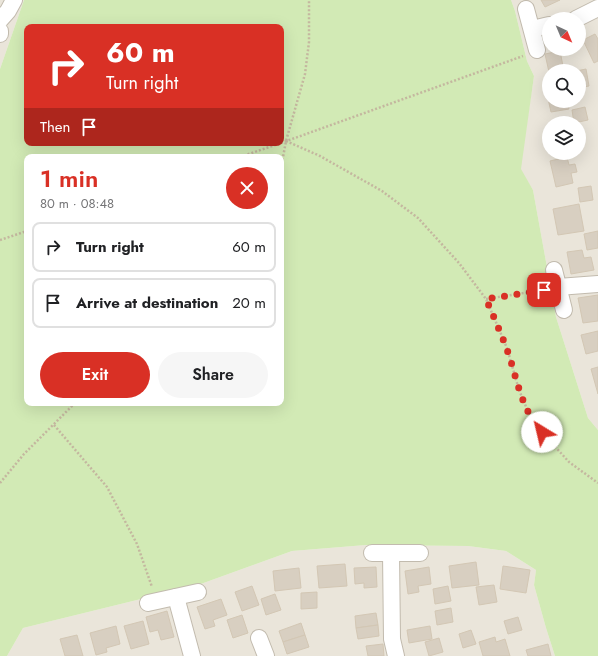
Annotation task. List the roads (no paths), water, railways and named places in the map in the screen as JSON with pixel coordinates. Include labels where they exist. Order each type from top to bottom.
[{"type":"street","points":[[0,20],[8,11],[14,0]]},
{"type":"street","points":[[586,14],[598,8]]},
{"type":"street","points":[[526,10],[537,50]]},
{"type":"street","points":[[532,29],[542,27]]},
{"type":"street","points":[[554,270],[564,310]]},
{"type":"street","points":[[558,287],[598,284]]},
{"type":"street","points":[[372,553],[420,553]]},
{"type":"street","points":[[391,553],[392,639],[396,656]]},
{"type":"street","points":[[152,602],[198,592]]},
{"type":"street","points":[[176,597],[192,656]]},
{"type":"street","points":[[259,638],[266,656]]}]
